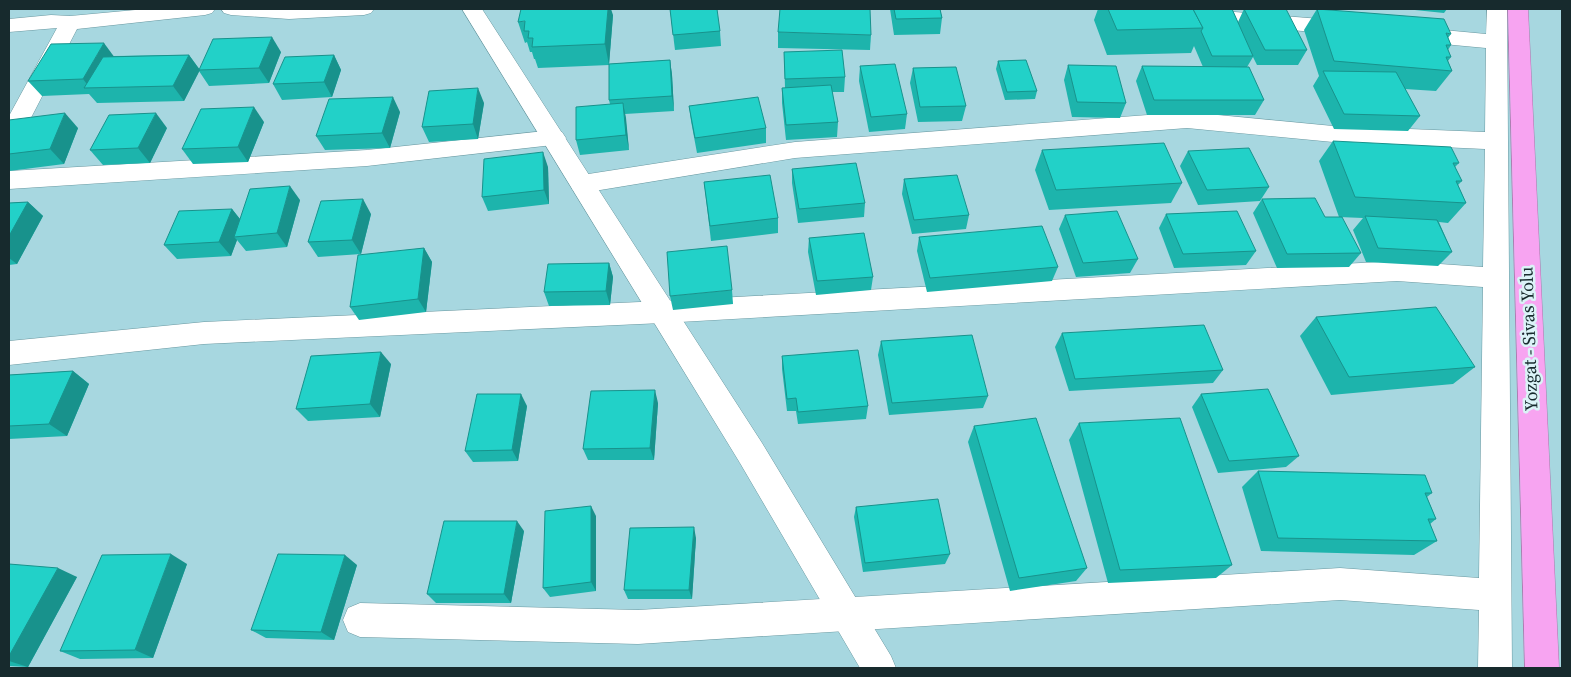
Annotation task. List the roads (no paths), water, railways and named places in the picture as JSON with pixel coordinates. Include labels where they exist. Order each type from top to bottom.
[{"type":"highway","name":"Yozgat - Sivas Yolu","points":[[1518,9],[1522,162],[1542,668]]},
{"type":"street","points":[[9,26],[51,21],[70,23],[205,9]]},
{"type":"street","points":[[232,9],[289,13],[364,9]]},
{"type":"street","points":[[472,9],[751,454],[879,668]]},
{"type":"street","points":[[1126,9],[1275,15],[1363,30]]},
{"type":"street","points":[[1495,668],[1497,9]]},
{"type":"street","points":[[9,137],[70,23]]},
{"type":"street","points":[[1391,32],[1497,42]]},
{"type":"street","points":[[582,184],[795,150],[1187,120],[1333,134],[1496,141]]},
{"type":"street","points":[[9,180],[368,158],[554,138]]},
{"type":"street","points":[[9,353],[204,333],[662,312],[1397,271],[1496,278]]},
{"type":"street","points":[[360,620],[638,627],[1340,584],[1495,595]]}]
